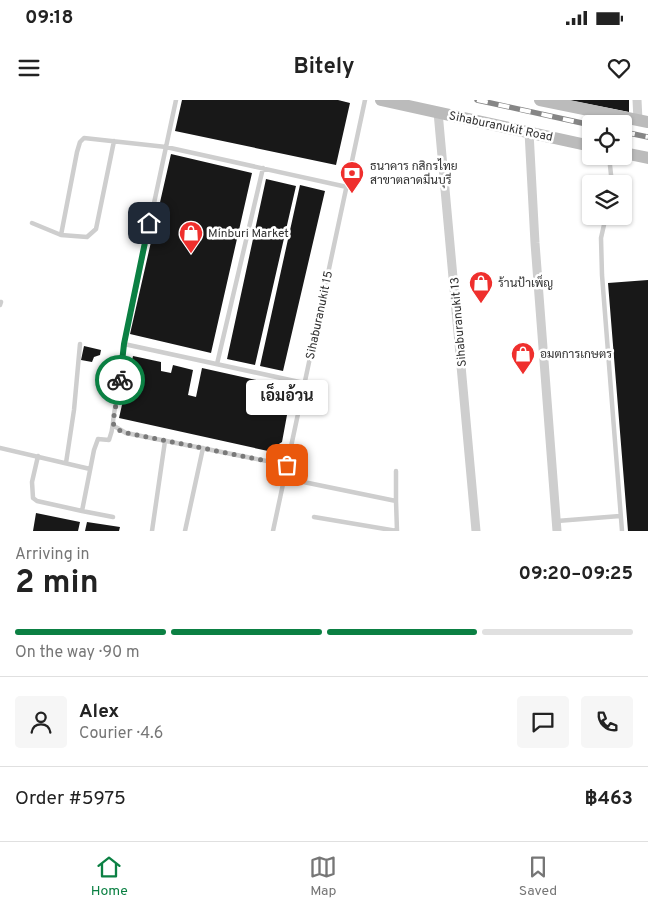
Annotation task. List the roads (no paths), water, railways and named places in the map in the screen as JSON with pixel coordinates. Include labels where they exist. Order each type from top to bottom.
[{"type":"main road","name":"Sihaburanukit Road","points":[[381,100],[582,144]]},
{"type":"main road","points":[[540,100],[643,121]]},
{"type":"main road","points":[[632,155],[648,158]]},
{"type":"street","points":[[637,100],[643,121]]},
{"type":"street","name":"Sihaburanukit 13","points":[[438,112],[476,531]]},
{"type":"street","points":[[529,132],[534,243],[557,531]]},
{"type":"lane","points":[[82,511],[98,438],[109,440],[114,426],[113,417],[121,376],[124,344],[176,100]]},
{"type":"lane","name":"Sihaburanukit 15","points":[[273,531],[365,100]]},
{"type":"lane","points":[[61,235],[80,142],[89,138],[166,146],[347,187]]},
{"type":"lane","points":[[32,223],[61,235],[87,237],[96,230],[114,141]]},
{"type":"lane","points":[[217,364],[263,168]]},
{"type":"lane","points":[[604,225],[601,238],[602,275],[622,531]]},
{"type":"lane","points":[[66,462],[74,410],[80,344]]},
{"type":"lane","points":[[124,344],[304,383]]},
{"type":"lane","points":[[114,426],[126,434],[287,465]]},
{"type":"lane","points":[[152,531],[165,441]]},
{"type":"lane","points":[[0,448],[90,469]]},
{"type":"lane","points":[[185,531],[203,448]]},
{"type":"lane","points":[[38,456],[32,482],[33,498],[38,501],[82,511],[113,516]]},
{"type":"lane","points":[[314,517],[397,531],[396,471]]},
{"type":"lane","points":[[284,478],[396,501]]},
{"type":"lane","points":[[556,521],[620,516]]},
{"type":"railway","points":[[477,100],[582,123]]},
{"type":"railway","points":[[632,134],[648,137]]},
{"type":"place","name":"ธนาคาร กสิกรไทย สาขาตลาดมีนบุรี","points":[[352,194]]},
{"type":"place","name":"Minburi Market","points":[[191,254]]},
{"type":"place","name":"ร้านป้าเพ็ญ","points":[[481,304]]},
{"type":"place","name":"อมตการเกษตร","points":[[523,375]]},
{"type":"place","name":"เอ็มอ้วน","points":[[287,465]]}]
